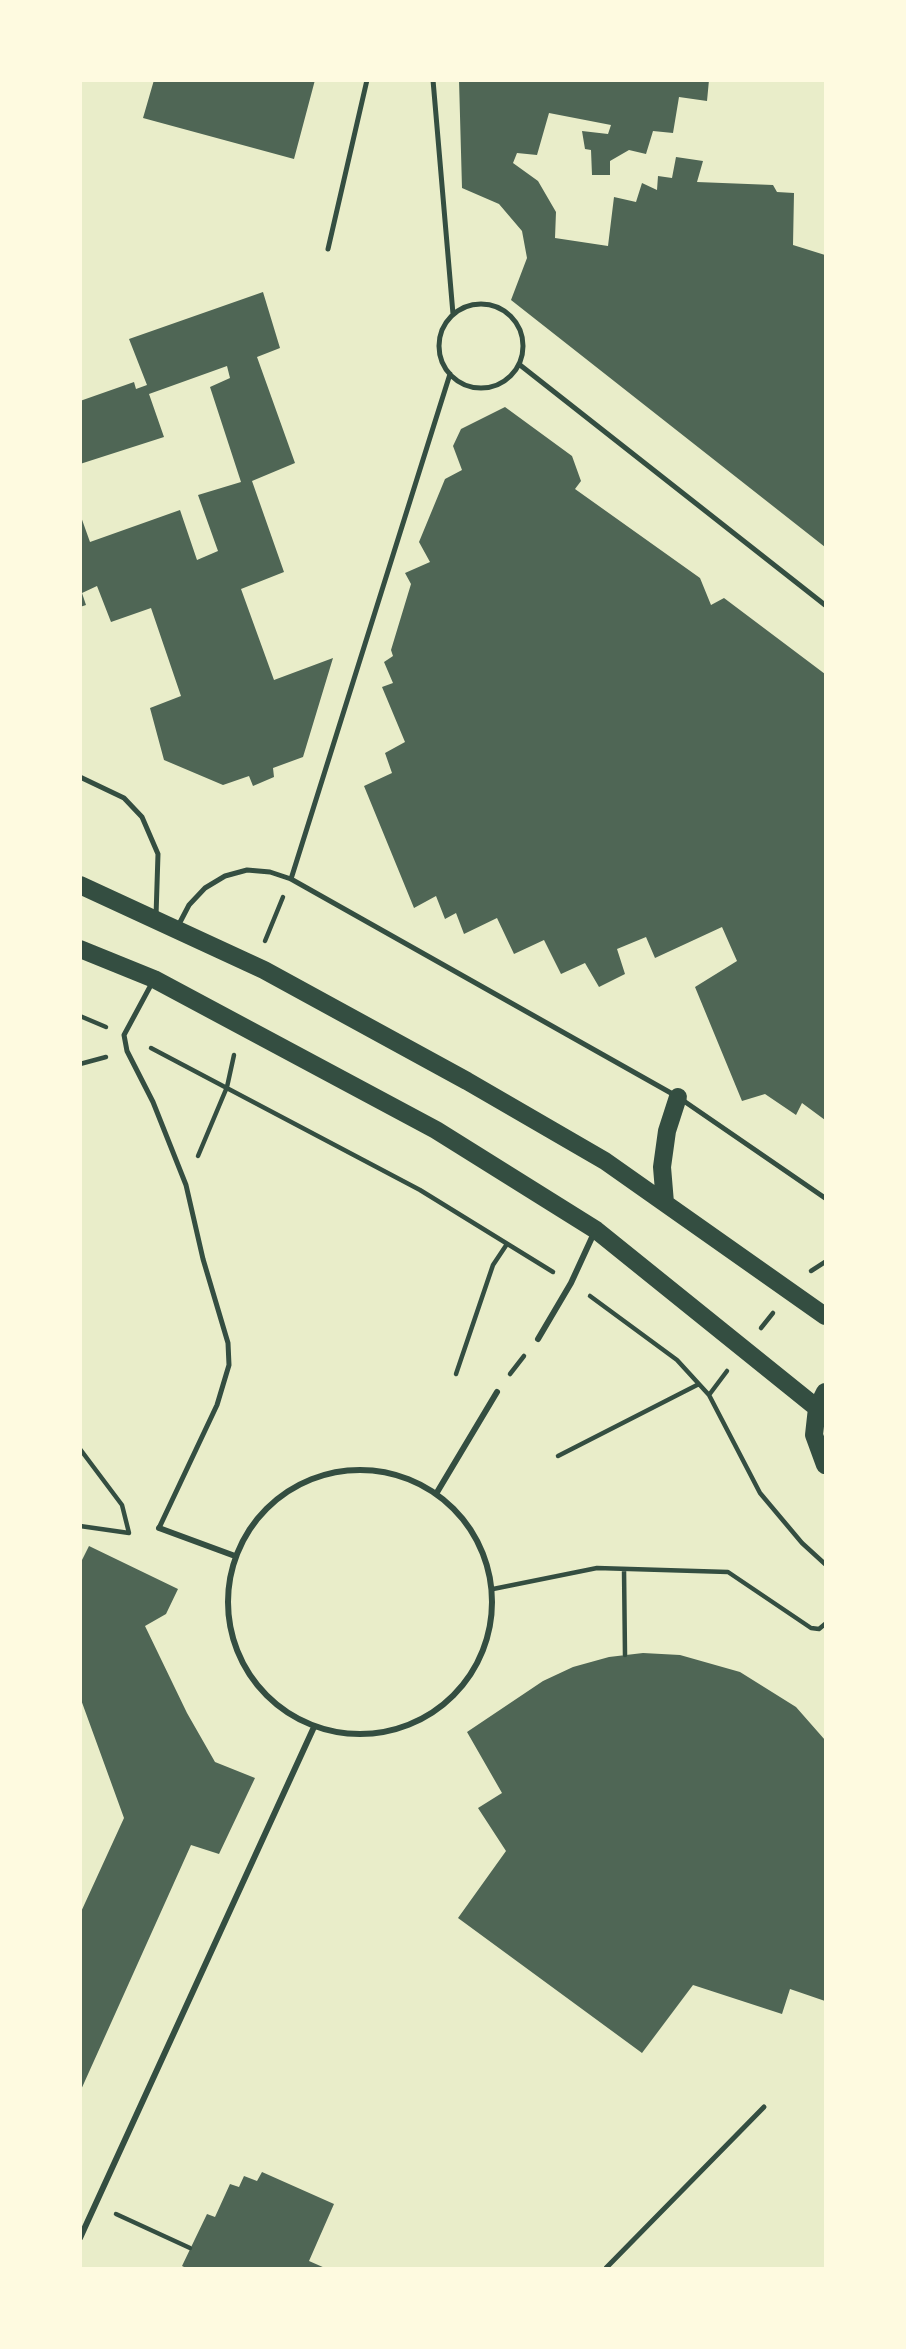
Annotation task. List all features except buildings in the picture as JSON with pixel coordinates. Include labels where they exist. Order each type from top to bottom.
[{"type":"main road","points":[[80,885],[264,970],[467,1081],[605,1161],[825,1316]]},
{"type":"main road","points":[[80,949],[154,979],[436,1130],[596,1230],[744,1349],[821,1400],[814,1435],[825,1465]]},
{"type":"main road","points":[[665,1203],[662,1167],[667,1131],[678,1097]]},
{"type":"street","points":[[538,1339],[571,1283],[596,1230]]},
{"type":"street","points":[[436,1494],[497,1392]]},
{"type":"street","points":[[378,1470],[420,1483],[436,1494],[456,1509],[481,1545],[493,1589],[490,1633],[472,1674],[442,1707],[402,1728],[358,1735],[314,1727],[278,1707],[250,1676],[232,1639],[227,1597],[235,1556],[257,1517],[291,1488],[333,1472],[378,1470]]},
{"type":"street","points":[[159,1528],[235,1556]]},
{"type":"street","points":[[80,2238],[314,1727]]},
{"type":"lane","points":[[328,249],[368,80]]},
{"type":"lane","points":[[433,80],[453,314]]},
{"type":"lane","points":[[484,303],[500,308],[513,317],[523,340],[520,365],[510,377],[495,386],[479,388],[463,384],[450,374],[442,360],[439,343],[443,328],[453,314],[467,306],[484,303]]},
{"type":"lane","points":[[520,365],[825,605]]},
{"type":"lane","points":[[291,879],[450,374]]},
{"type":"lane","points":[[80,777],[124,798],[142,817],[158,854],[155,919]]},
{"type":"lane","points":[[176,929],[189,905],[205,888],[225,876],[247,870],[270,872],[291,879],[678,1097],[825,1198]]},
{"type":"lane","points":[[154,979],[124,1035],[127,1051],[153,1102],[186,1185],[203,1259],[228,1343],[229,1364],[217,1405],[159,1528]]},
{"type":"lane","points":[[606,2269],[764,2107]]},
{"type":"path","points":[[264,970],[266,939],[291,879]]},
{"type":"path","points":[[186,1185],[227,1087],[420,1189],[571,1283],[677,1360],[709,1395],[760,1493],[802,1543],[825,1564]]},
{"type":"path","points":[[456,1374],[493,1265],[507,1244]]},
{"type":"path","points":[[497,1392],[538,1339]]},
{"type":"path","points":[[709,1395],[744,1349]]},
{"type":"path","points":[[558,1456],[699,1384]]},
{"type":"path","points":[[80,1449],[122,1505],[129,1533],[80,1526]]},
{"type":"path","points":[[493,1589],[597,1568],[728,1572],[811,1628],[819,1629],[825,1624]]},
{"type":"path","points":[[624,1569],[625,1656]]},
{"type":"path","points":[[96,2205],[190,2248]]}]
